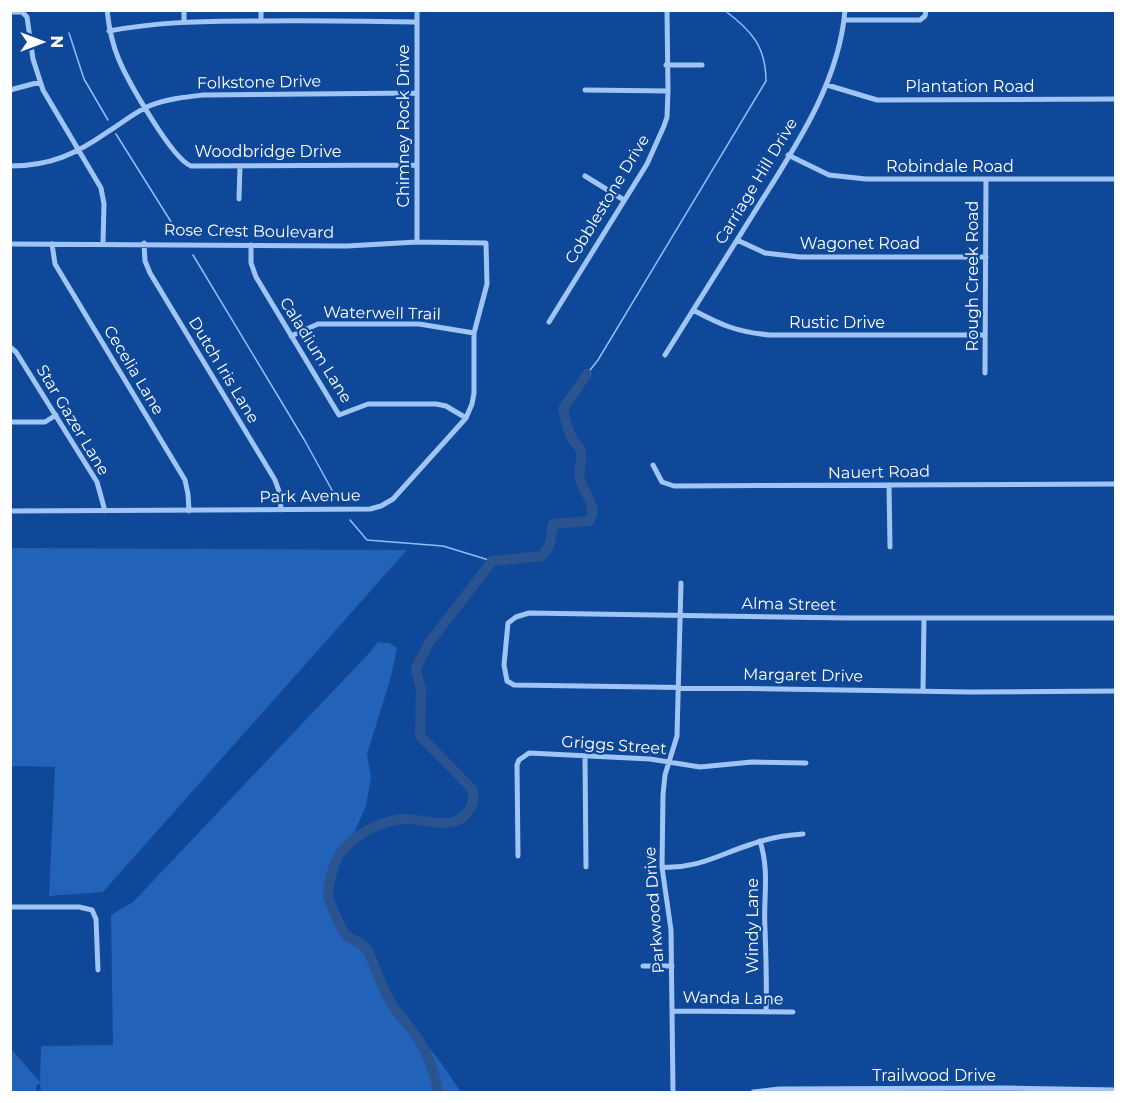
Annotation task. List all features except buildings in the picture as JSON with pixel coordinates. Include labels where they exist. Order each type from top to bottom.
[{"type":"street","name":"Woodbridge Drive","points":[[107,10],[109,31],[119,61],[168,145],[187,165],[417,165]]},
{"type":"street","points":[[184,10],[184,21]]},
{"type":"street","points":[[261,10],[261,21]]},
{"type":"street","points":[[340,10],[340,20]]},
{"type":"street","name":"Chimney Rock Drive","points":[[417,10],[417,242]]},
{"type":"street","name":"Cobblestone Drive","points":[[549,322],[646,164],[664,126],[668,91],[667,10]]},
{"type":"street","name":"Carriage Hill Drive","points":[[665,355],[788,155],[827,85],[838,54],[845,10]]},
{"type":"street","points":[[844,20],[920,20],[925,16],[926,10]]},
{"type":"street","points":[[10,12],[22,12],[27,17],[33,59],[40,82],[52,109],[79,150],[104,195],[103,243]]},
{"type":"street","points":[[109,31],[140,25],[184,21],[417,22]]},
{"type":"street","points":[[666,65],[702,65]]},
{"type":"street","points":[[10,90],[40,82]]},
{"type":"street","name":"Plantation Road","points":[[827,85],[877,100],[1116,99]]},
{"type":"street","points":[[585,90],[668,91]]},
{"type":"street","name":"Folkstone Drive","points":[[10,166],[43,164],[79,150],[146,107],[174,99],[203,95],[417,93]]},
{"type":"street","name":"Robindale Road","points":[[788,155],[817,170],[846,177],[1116,178]]},
{"type":"street","points":[[239,199],[240,166]]},
{"type":"street","points":[[585,176],[624,200]]},
{"type":"street","name":"Rough Creek Road","points":[[985,373],[986,179]]},
{"type":"street","name":"Wagonet Road","points":[[737,240],[765,253],[800,257],[986,257]]},
{"type":"street","name":"Rose Crest Boulevard","points":[[10,244],[346,246],[417,242],[486,243]]},
{"type":"street","name":"Dutch Iris Lane","points":[[144,243],[145,261],[150,273],[275,480],[280,494],[281,510]]},
{"type":"street","name":"Park Avenue","points":[[10,511],[370,509],[381,506],[393,499],[466,418],[472,404],[474,333],[487,284],[486,243]]},
{"type":"street","name":"Cecelia Lane","points":[[52,244],[55,264],[184,480],[189,510]]},
{"type":"street","name":"Caladium Lane","points":[[250,246],[251,263],[256,277],[339,415],[368,404],[436,404],[446,406],[466,418]]},
{"type":"street","name":"Rustic Drive","points":[[693,310],[717,323],[742,332],[770,335],[985,335]]},
{"type":"street","name":"Waterwell Trail","points":[[291,336],[318,324],[419,324],[474,333]]},
{"type":"street","name":"Star Gazer Lane","points":[[10,347],[56,415],[97,482],[105,511]]},
{"type":"street","points":[[10,422],[45,422],[56,415]]},
{"type":"street","name":"Nauert Road","points":[[653,465],[662,482],[674,486],[1116,484]]},
{"type":"street","points":[[889,485],[890,547]]},
{"type":"street","name":"Parkwood Drive","points":[[673,1092],[672,966],[669,909],[662,867],[663,795],[668,762],[677,736],[681,583]]},
{"type":"street","name":"Alma Street","points":[[504,665],[508,623],[521,614],[1116,618]]},
{"type":"street","points":[[923,691],[924,618]]},
{"type":"street","name":"Margaret Drive","points":[[504,665],[507,681],[514,684],[923,691],[1116,691]]},
{"type":"street","name":"Griggs Street","points":[[518,856],[517,765],[519,760],[529,753],[650,759],[700,766],[752,762],[806,763]]},
{"type":"street","points":[[585,757],[586,867]]},
{"type":"street","points":[[662,867],[692,866],[775,837],[803,834]]},
{"type":"street","name":"Windy Lane","points":[[760,842],[764,856],[767,889],[764,928],[766,1012]]},
{"type":"street","points":[[10,907],[79,907],[92,910],[96,919],[98,970]]},
{"type":"street","name":"Wanda Lane","points":[[643,966],[672,966]]},
{"type":"street","name":"Wanda Lane","points":[[672,1011],[793,1012]]},
{"type":"street","name":"Trailwood Drive","points":[[753,1092],[779,1089],[1116,1090]]},
{"type":"shaded area","points":[[11,548],[407,550],[103,892],[49,896],[55,767],[11,766]]},
{"type":"shaded area","points":[[378,642],[389,643],[397,648],[391,677],[367,754],[371,777],[366,806],[353,836],[337,853],[330,880],[333,918],[339,930],[364,943],[382,990],[439,1060],[461,1092],[41,1092],[40,1083],[36,1086],[36,1092],[11,1092],[11,1049],[40,1082],[41,1046],[113,1045],[111,915],[133,902]]},
{"type":"waterway","points":[[587,374],[598,360],[766,81],[760,48],[749,32],[724,10]]},
{"type":"waterway","points":[[69,33],[84,79],[108,120]]},
{"type":"waterway","points":[[116,134],[178,233]]},
{"type":"waterway","points":[[193,255],[305,441],[338,501]]},
{"type":"waterway","points":[[438,1092],[433,1071],[417,1037],[387,995],[368,951],[346,935],[328,891],[335,863],[340,854],[362,833],[381,824],[401,819],[438,823],[455,821],[463,817],[472,805],[474,797],[472,789],[420,736],[421,689],[416,669],[429,643],[492,561],[541,556],[549,546],[553,524],[589,521],[592,516],[592,506],[580,479],[581,451],[569,432],[563,409],[587,374]]},
{"type":"waterway","points":[[350,520],[367,540],[443,546],[492,561]]}]
